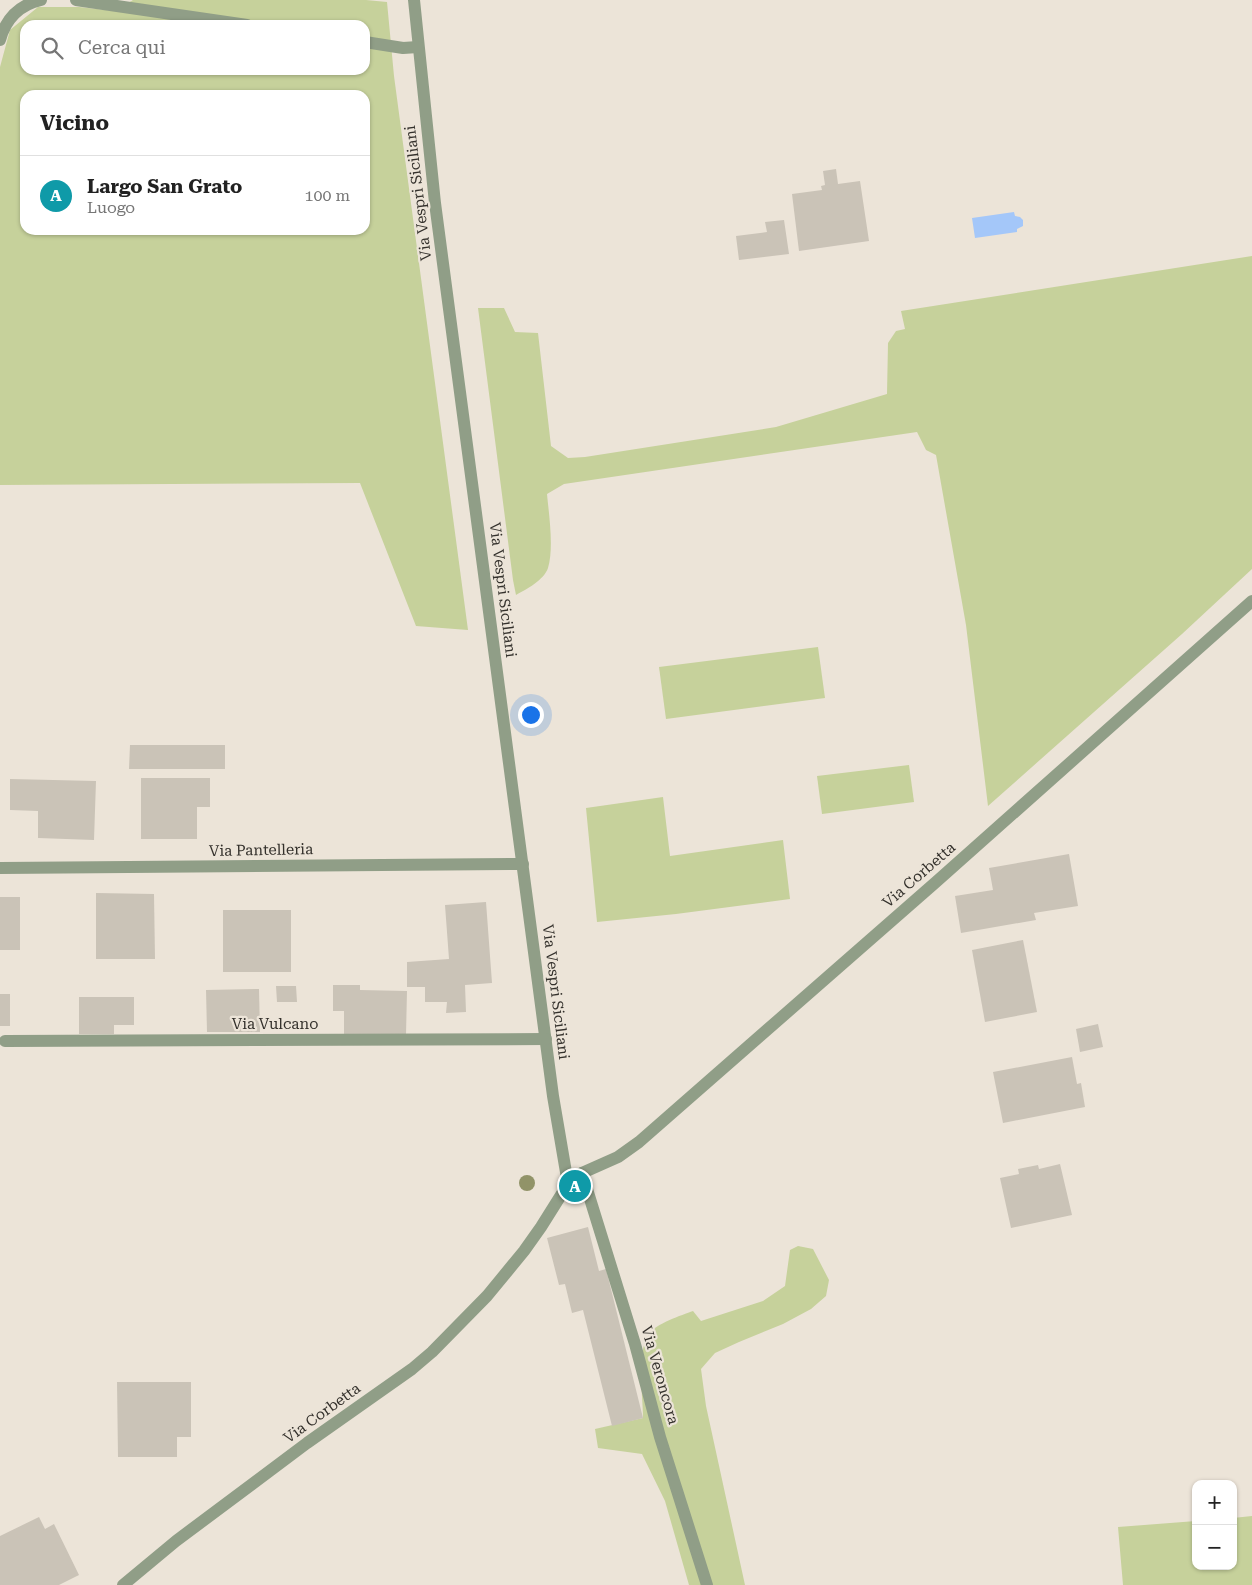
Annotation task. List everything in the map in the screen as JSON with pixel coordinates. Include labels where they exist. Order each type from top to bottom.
[{"type":"street","points":[[0,40],[6,23],[13,14],[22,7],[41,0]]},
{"type":"street","points":[[76,0],[213,20]]},
{"type":"street","name":"Via Vespri Siciliani","points":[[414,0],[436,213],[553,1096],[568,1184]]},
{"type":"street","points":[[370,43],[403,48],[418,47]]},
{"type":"street","name":"Via Corbetta","points":[[123,1585],[184,1535],[432,1352],[487,1296],[524,1251],[547,1219],[568,1184],[582,1173],[618,1157],[647,1135],[943,876],[1252,601]]},
{"type":"street","name":"Via Pantelleria","points":[[0,868],[523,864]]},
{"type":"street","name":"Via Vulcano","points":[[5,1041],[546,1040]]},
{"type":"street","name":"Via Veroncora","points":[[582,1173],[635,1344],[660,1437],[707,1585]]},
{"type":"green space","points":[[133,0],[366,0],[387,2],[394,76],[468,630],[416,626],[360,483],[0,485],[0,67],[10,30],[20,22],[20,75],[370,75],[370,20],[22,20],[38,7],[79,7],[115,11]]},
{"type":"green space","points":[[1252,256],[1252,569],[1182,634],[988,806],[966,625],[936,455],[926,450],[917,432],[564,484],[547,494],[551,541],[548,568],[539,580],[516,595],[478,308],[504,308],[515,332],[538,333],[551,446],[568,458],[585,457],[776,427],[887,394],[888,343],[896,331],[905,329],[901,311]]},
{"type":"green space","points":[[818,647],[825,698],[666,719],[659,667]]},
{"type":"green space","points":[[909,765],[914,802],[822,814],[817,776]]},
{"type":"green space","points":[[663,797],[670,856],[783,840],[790,899],[597,922],[586,808]]},
{"type":"green space","points":[[798,1246],[813,1249],[829,1280],[826,1296],[811,1309],[783,1324],[715,1353],[701,1369],[706,1406],[745,1585],[689,1585],[665,1501],[642,1454],[598,1448],[595,1429],[643,1418],[641,1363],[645,1342],[652,1330],[669,1320],[693,1311],[701,1321],[763,1301],[785,1286],[790,1250]]},
{"type":"green space","points":[[1252,1516],[1252,1585],[1123,1585],[1118,1527],[1192,1521],[1192,1570],[1237,1570],[1237,1518]]},
{"type":"water","points":[[1014,212],[1015,216],[1023,220],[1023,226],[1017,229],[1017,232],[975,238],[972,218]]},
{"type":"building","points":[[836,169],[838,184],[860,181],[869,241],[799,251],[792,194],[822,190],[821,186],[825,185],[823,171]]},
{"type":"building","points":[[784,220],[789,254],[739,260],[736,236],[767,232],[765,222]]},
{"type":"building","points":[[130,745],[225,745],[225,769],[129,769]]},
{"type":"building","points":[[141,778],[210,778],[210,807],[197,807],[197,839],[141,839]]},
{"type":"building","points":[[10,779],[96,781],[94,840],[38,838],[38,811],[10,810]]},
{"type":"building","points":[[1069,854],[1078,906],[1034,913],[1036,920],[961,933],[955,896],[993,890],[989,868]]},
{"type":"building","points":[[96,893],[154,894],[155,959],[96,959]]},
{"type":"building","points":[[0,897],[20,897],[20,950],[0,950]]},
{"type":"building","points":[[486,902],[492,983],[465,985],[466,1012],[446,1013],[447,1002],[425,1002],[425,987],[407,987],[407,962],[449,959],[445,905]]},
{"type":"building","points":[[223,910],[291,910],[291,972],[223,972]]},
{"type":"building","points":[[1023,940],[1037,1012],[985,1022],[972,950]]},
{"type":"building","points":[[333,985],[360,985],[360,990],[407,991],[406,1035],[344,1035],[344,1011],[333,1011]]},
{"type":"building","points":[[276,986],[296,986],[297,1002],[277,1002]]},
{"type":"building","points":[[259,989],[260,1032],[207,1032],[206,990]]},
{"type":"building","points":[[0,994],[10,994],[10,1026],[0,1026]]},
{"type":"building","points":[[79,997],[134,997],[134,1025],[114,1025],[114,1034],[79,1034]]},
{"type":"building","points":[[1098,1024],[1103,1047],[1080,1052],[1076,1029]]},
{"type":"building","points":[[1072,1057],[1077,1084],[1081,1083],[1085,1107],[1003,1123],[993,1072]]},
{"type":"building","points":[[1060,1164],[1072,1215],[1011,1228],[1000,1178],[1019,1174],[1018,1169],[1038,1165],[1039,1169]]},
{"type":"building","points":[[588,1227],[599,1271],[606,1269],[643,1418],[612,1426],[583,1310],[572,1313],[565,1284],[559,1285],[547,1238]]},
{"type":"building","points":[[117,1382],[191,1382],[191,1437],[177,1437],[177,1457],[118,1457]]},
{"type":"building","points":[[39,1517],[45,1529],[54,1524],[79,1575],[59,1585],[0,1585],[0,1536]]},
{"type":"place","name":"Largo San Grato","points":[[575,1186]]}]
